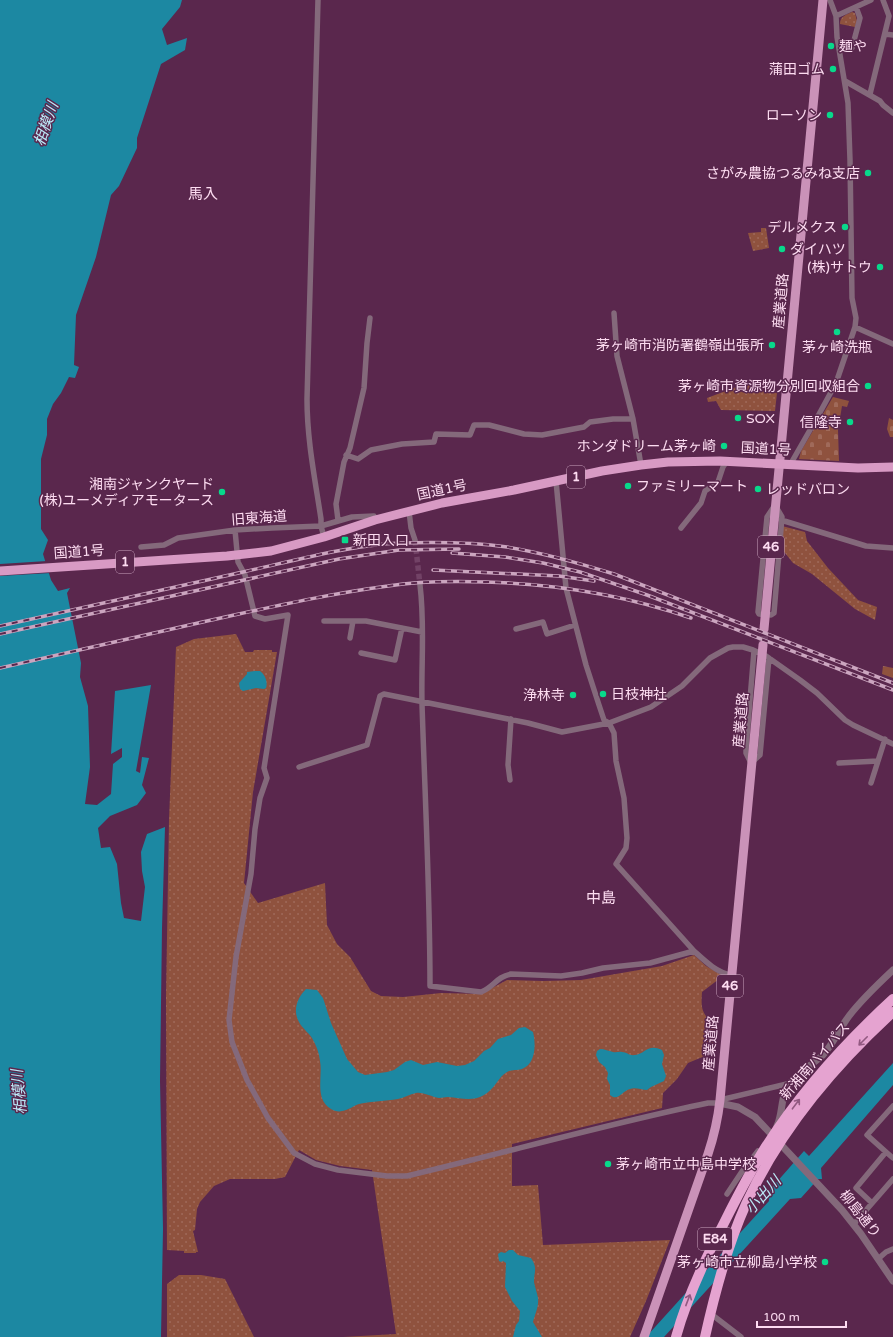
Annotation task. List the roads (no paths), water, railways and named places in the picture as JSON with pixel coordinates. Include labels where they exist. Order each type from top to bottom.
[{"type":"highway","name":"国道1号","points":[[0,571],[250,554],[271,551],[324,537],[375,520],[442,503],[602,471],[641,465],[668,462],[727,461],[858,468],[893,467]]},
{"type":"highway","name":"新湘南バイパス","points":[[770,1150],[790,1112],[816,1078],[893,999]]},
{"type":"highway","name":"新湘南バイパス","points":[[770,1150],[789,1130],[827,1079],[893,1012]]},
{"type":"highway","name":"E84","points":[[676,1337],[687,1302],[705,1260],[735,1202],[770,1150]]},
{"type":"highway","name":"E84","points":[[705,1337],[720,1276],[736,1229],[770,1150]]},
{"type":"main road","name":"産業道路","points":[[764,629],[823,0]]},
{"type":"main road","name":"産業道路","points":[[644,1337],[714,1135],[719,1102],[751,762],[758,650]]},
{"type":"street","points":[[318,0],[306,399],[308,427],[321,526],[324,537]]},
{"type":"street","points":[[790,465],[836,383],[855,326],[856,318],[852,298],[850,125],[845,82],[838,45],[836,16],[830,0]]},
{"type":"street","points":[[836,16],[870,0]]},
{"type":"street","points":[[870,94],[889,16],[882,0]]},
{"type":"street","points":[[838,45],[852,48],[860,18],[856,7]]},
{"type":"street","points":[[885,34],[893,36]]},
{"type":"street","points":[[845,82],[870,94],[893,113]]},
{"type":"street","points":[[614,313],[617,356],[633,419],[641,465]]},
{"type":"street","points":[[338,520],[336,504],[346,455],[350,448],[364,388],[370,318]]},
{"type":"street","points":[[855,326],[893,344]]},
{"type":"street","points":[[346,455],[358,459],[371,450],[402,444],[434,442],[436,434],[470,435],[474,425],[489,425],[524,434],[542,435],[584,427],[590,422],[613,419],[633,419]]},
{"type":"street","points":[[681,528],[701,502],[705,491],[718,482],[723,467],[727,461]]},
{"type":"street","points":[[556,481],[566,588],[598,705],[604,720],[609,724],[614,733],[616,761],[624,798],[628,838],[626,848],[616,864],[694,951],[708,964],[725,974],[731,975]]},
{"type":"street","points":[[775,505],[782,517],[782,520],[774,613],[770,615],[760,614],[758,612],[767,517],[775,505]]},
{"type":"street","points":[[409,511],[411,528],[415,540]]},
{"type":"street","name":"旧東海道","points":[[141,547],[164,545],[178,538],[235,530],[321,526],[338,520],[363,516],[374,516],[375,520]]},
{"type":"street","points":[[782,520],[866,546],[893,548]]},
{"type":"street","points":[[235,530],[238,562],[246,575],[255,616],[265,619],[288,615],[264,768],[267,778],[260,798],[257,813],[251,874],[236,957],[229,1020],[232,1042],[247,1080],[268,1118],[294,1153],[315,1164],[338,1170],[387,1176],[408,1176],[541,1144],[611,1124],[708,1103],[719,1102],[791,1083]]},
{"type":"street","points":[[420,585],[430,986],[481,992],[487,989],[498,979],[511,974],[561,976],[603,968],[650,963],[694,951]]},
{"type":"street","points":[[324,621],[366,621],[422,632]]},
{"type":"street","points":[[350,638],[353,621]]},
{"type":"street","points":[[516,629],[543,622],[547,634],[575,625]]},
{"type":"street","points":[[361,653],[395,660],[402,628]]},
{"type":"street","points":[[299,767],[367,745],[380,696],[384,694],[511,719],[562,732],[609,724],[651,707],[665,699],[682,686],[710,658],[733,646],[758,650],[817,693],[845,720],[866,732],[885,739],[893,744]]},
{"type":"street","points":[[751,762],[760,755],[768,657]]},
{"type":"street","points":[[510,780],[508,765],[511,719]]},
{"type":"street","points":[[871,783],[885,739]]},
{"type":"street","points":[[839,763],[878,761]]},
{"type":"street","points":[[728,1194],[741,1173],[778,1124],[785,1090],[823,1055],[850,1015],[872,990],[893,970]]},
{"type":"street","points":[[719,1102],[738,1107],[749,1112],[771,1134]]},
{"type":"street","points":[[893,1106],[867,1135],[893,1158]]},
{"type":"street","name":"柳島通り","points":[[771,1134],[854,1224],[893,1282]]},
{"type":"street","points":[[872,1203],[856,1188],[886,1152]]},
{"type":"street","points":[[854,1224],[893,1179]]},
{"type":"street","points":[[878,1259],[886,1252],[893,1249]]},
{"type":"street","points":[[715,1318],[741,1337]]},
{"type":"water","name":"相模川","points":[[0,0],[182,0],[180,7],[162,29],[167,45],[187,38],[185,50],[161,64],[137,138],[137,148],[119,186],[111,195],[96,257],[76,315],[74,365],[79,367],[75,378],[69,377],[61,393],[53,404],[47,419],[47,435],[41,459],[41,529],[48,540],[43,554],[51,580],[58,591],[70,588],[67,593],[81,663],[80,677],[88,706],[90,767],[85,804],[97,805],[111,794],[113,764],[122,757],[122,748],[111,754],[115,691],[151,685],[136,771],[140,773],[142,757],[149,758],[142,785],[146,793],[137,805],[110,816],[98,828],[101,848],[110,847],[117,864],[124,918],[141,921],[145,887],[141,852],[147,834],[165,827],[160,1081],[163,1229],[161,1337],[0,1337]]},
{"type":"water","points":[[260,671],[265,676],[267,683],[266,688],[256,688],[243,691],[240,689],[239,683],[247,672]]},
{"type":"water","points":[[306,989],[317,990],[323,998],[331,1023],[347,1059],[358,1072],[365,1075],[394,1070],[405,1062],[411,1060],[423,1065],[437,1062],[457,1066],[465,1065],[474,1061],[484,1051],[490,1048],[498,1039],[511,1035],[519,1028],[525,1027],[533,1032],[535,1042],[534,1053],[530,1063],[527,1066],[520,1070],[507,1072],[488,1092],[480,1097],[466,1099],[448,1097],[439,1098],[422,1093],[416,1093],[398,1099],[364,1103],[349,1109],[335,1111],[326,1105],[323,1099],[320,1087],[320,1058],[312,1038],[299,1022],[296,1013],[298,1000]]},
{"type":"water","points":[[650,1048],[662,1050],[664,1055],[662,1064],[666,1076],[664,1081],[647,1090],[632,1088],[618,1097],[613,1097],[610,1095],[610,1085],[607,1079],[608,1073],[605,1067],[599,1062],[596,1055],[597,1051],[600,1049],[614,1052],[624,1052],[633,1055]]},
{"type":"water","points":[[893,1063],[893,1085],[821,1168],[822,1179],[818,1179],[801,1198],[790,1199],[664,1337],[646,1337],[769,1201],[768,1192],[804,1151],[809,1156]]},
{"type":"water","points":[[509,1250],[513,1250],[518,1255],[531,1258],[534,1265],[534,1282],[538,1301],[533,1322],[542,1337],[513,1337],[516,1325],[519,1321],[520,1311],[512,1301],[505,1287],[506,1263],[499,1261],[498,1254],[501,1252],[505,1253]]},
{"type":"tunnel","points":[[415,540],[420,585]]},
{"type":"tunnel","points":[[763,645],[764,629]]},
{"type":"railway","points":[[0,626],[341,550],[381,544],[467,543],[494,545],[534,552],[575,562],[614,574],[893,683]]},
{"type":"railway","points":[[0,634],[339,559],[399,550],[459,549]]},
{"type":"railway","points":[[452,553],[505,557],[543,563],[580,572],[647,595],[893,690]]},
{"type":"railway","points":[[433,570],[559,576],[594,581]]},
{"type":"railway","points":[[0,668],[297,602],[365,589],[425,582],[512,583],[564,588],[616,597],[691,618]]},
{"type":"place","name":"麺や","points":[[831,46]]},
{"type":"place","name":"蒲田ゴム","points":[[833,69]]},
{"type":"place","name":"ローソン","points":[[830,115]]},
{"type":"place","name":"さがみ農協つるみね支店","points":[[868,173]]},
{"type":"place","name":"デルメクス","points":[[845,227]]},
{"type":"place","name":"ダイハツ","points":[[782,249]]},
{"type":"place","name":"(株)サトウ","points":[[880,267]]},
{"type":"place","name":"茅ヶ崎洗瓶","points":[[837,332]]},
{"type":"place","name":"茅ヶ崎市消防署鶴嶺出張所","points":[[772,345]]},
{"type":"place","name":"茅ヶ崎市資源物分別回収組合","points":[[868,386]]},
{"type":"place","name":"SOX","points":[[738,418]]},
{"type":"place","name":"信隆寺","points":[[850,422]]},
{"type":"place","name":"ホンダドリーム茅ヶ崎","points":[[724,446]]},
{"type":"place","name":"ファミリーマート","points":[[628,486]]},
{"type":"place","name":"レッドバロン","points":[[758,489]]},
{"type":"place","name":"湘南ジャンクヤード (株)ユーメディアモータース","points":[[222,492]]},
{"type":"place","name":"新田入口","points":[[345,540]]},
{"type":"place","name":"日枝神社","points":[[603,694]]},
{"type":"place","name":"浄林寺","points":[[573,695]]},
{"type":"place","name":"茅ヶ崎市立中島中学校","points":[[608,1164]]},
{"type":"place","name":"茅ヶ崎市立柳島小学校","points":[[825,1262]]},
{"type":"district","name":"馬入","points":[[203,194]]},
{"type":"district","name":"中島","points":[[601,898]]},
{"type":"water label","name":"小出川","points":[[763,1195]]}]
